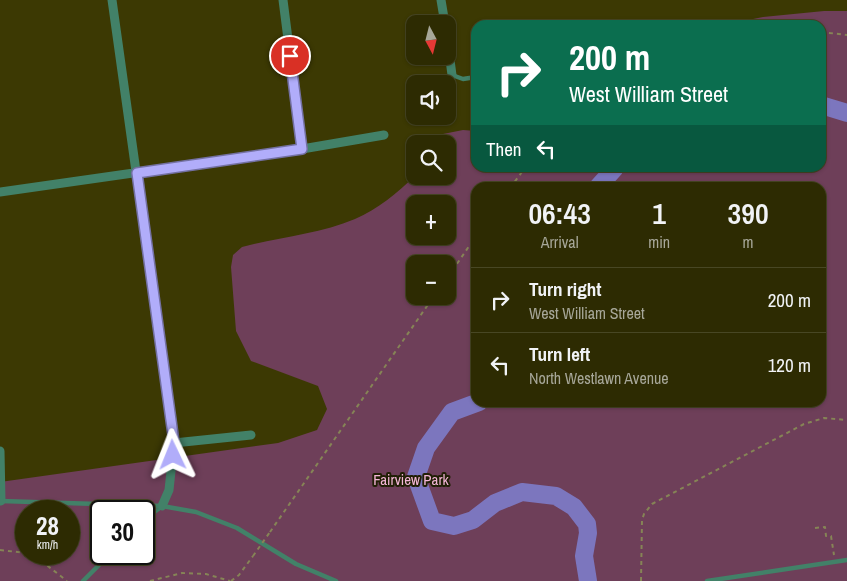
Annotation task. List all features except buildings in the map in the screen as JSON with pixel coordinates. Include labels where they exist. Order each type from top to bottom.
[{"type":"street","points":[[112,0],[174,442],[169,490],[162,506]]},
{"type":"street","points":[[283,0],[302,149]]},
{"type":"street","points":[[442,0],[444,15]]},
{"type":"street","points":[[451,65],[452,75]]},
{"type":"street","points":[[0,192],[302,149],[384,135]]},
{"type":"street","points":[[174,442],[250,435]]},
{"type":"street","points":[[0,451],[1,501]]},
{"type":"lane","points":[[456,77],[464,80],[471,78]]},
{"type":"lane","points":[[1,501],[90,504]]},
{"type":"lane","points":[[155,506],[196,512],[219,520],[237,528],[296,564],[336,581]]},
{"type":"lane","points":[[155,511],[162,506]]},
{"type":"lane","points":[[707,581],[847,560]]},
{"type":"lane","points":[[83,581],[98,565]]},
{"type":"path","points":[[826,33],[847,35]]},
{"type":"path","points":[[456,265],[471,243]]},
{"type":"path","points":[[150,581],[182,573],[206,574],[230,581],[239,575],[428,305]]},
{"type":"path","points":[[641,581],[642,520],[652,504],[804,424],[824,418],[847,420]]},
{"type":"path","points":[[815,528],[824,527],[826,536],[831,536],[834,562]]},
{"type":"path","points":[[0,550],[15,552]]},
{"type":"path","points":[[46,565],[67,581]]},
{"type":"green space","name":"Fairview Park","points":[[824,11],[847,11],[847,581],[0,581],[0,482],[278,443],[317,430],[327,409],[318,386],[251,361],[236,331],[231,267],[233,255],[242,247],[314,232],[355,219],[387,200],[406,184],[456,185],[456,135],[442,135],[463,130],[471,131],[471,172],[826,172],[826,20],[748,20]]},
{"type":"waterway","points":[[826,107],[847,113]]},
{"type":"waterway","points":[[602,182],[611,172]]},
{"type":"waterway","points":[[471,405],[452,412],[426,448],[416,477],[432,521],[454,526],[473,520],[495,503],[522,492],[556,496],[574,507],[587,524],[588,533],[584,556],[588,581]]},
{"type":"route","points":[[173,455],[174,442],[137,173],[302,149],[290,56]]}]
